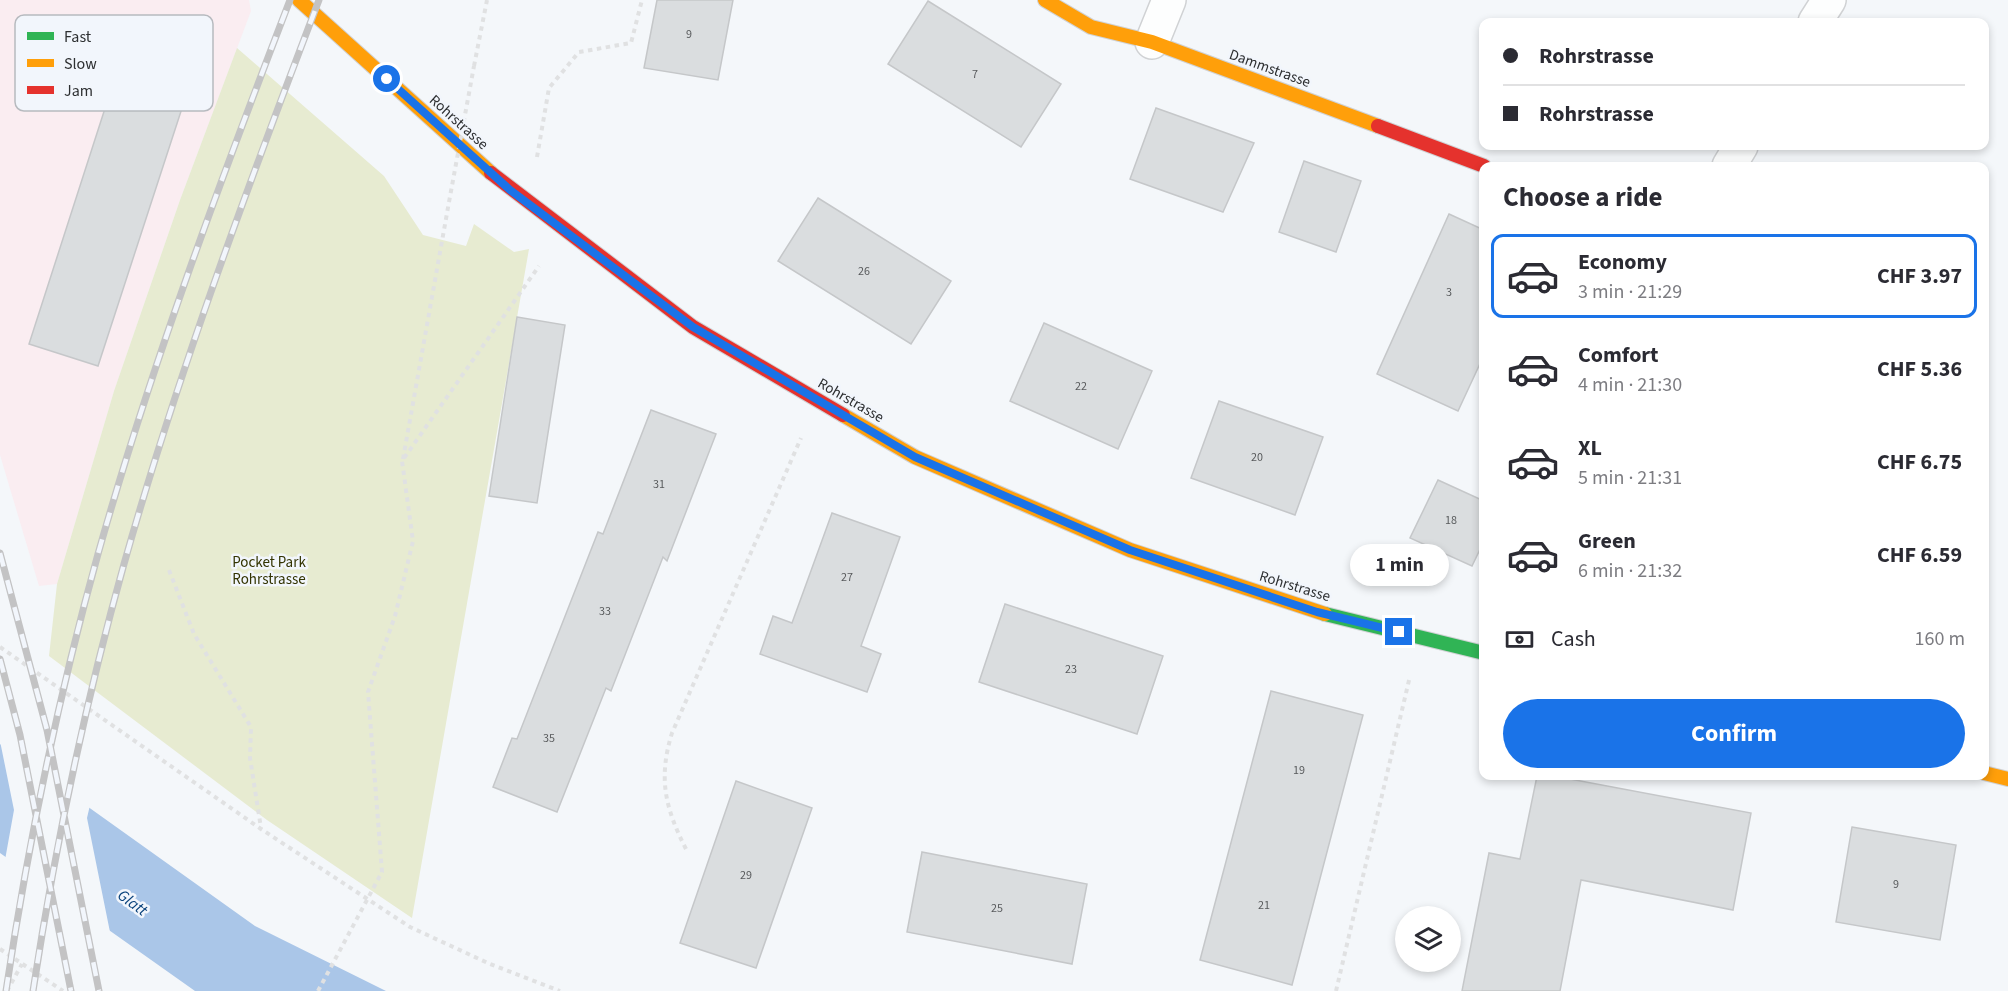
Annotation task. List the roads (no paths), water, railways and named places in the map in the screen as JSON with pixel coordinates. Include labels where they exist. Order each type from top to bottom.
[{"type":"main road","name":"Rohrstrasse","points":[[299,0],[510,190],[563,231],[693,327],[915,457],[1130,550],[1317,612],[1479,652]]},
{"type":"main road","name":"Dammstrasse","points":[[1045,0],[1091,27],[1152,42],[1479,164]]},
{"type":"main road","points":[[1989,774],[2008,779]]},
{"type":"street","points":[[1152,42],[1169,0]]},
{"type":"street","points":[[1818,18],[1829,0]]},
{"type":"water","name":"Glatt","points":[[0,744],[255,926],[386,991],[195,991],[0,853]]},
{"type":"railway","points":[[6,991],[45,771],[98,554],[164,344],[212,206],[290,0]]},
{"type":"railway","points":[[33,991],[72,776],[96,670],[124,564],[167,421],[191,351],[240,210],[319,0]]},
{"type":"railway","points":[[0,553],[47,730],[99,991]]},
{"type":"railway","points":[[0,659],[20,735],[71,991]]},
{"type":"park label","name":"Pocket Park Rohrstrasse","points":[[269,570]]}]
